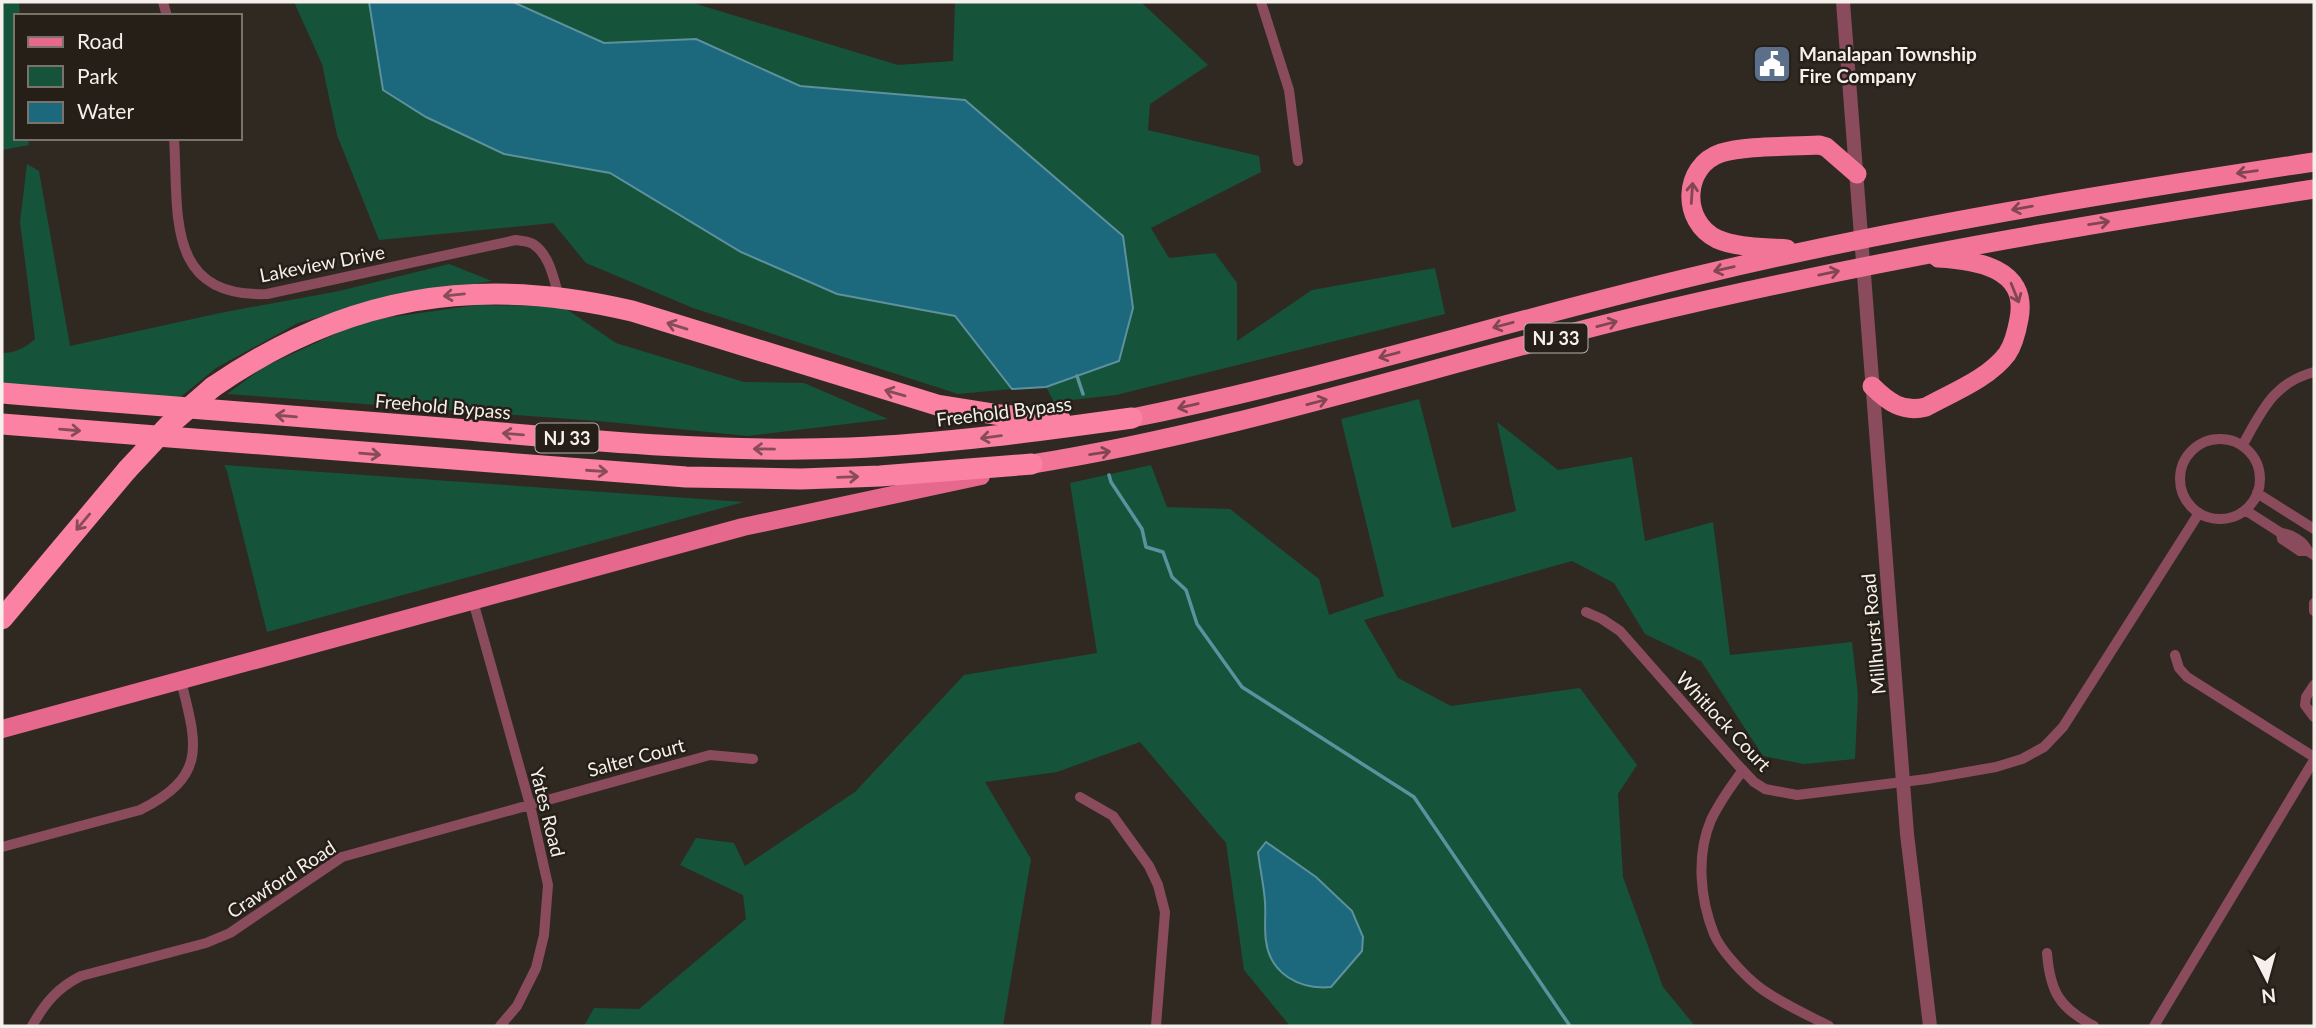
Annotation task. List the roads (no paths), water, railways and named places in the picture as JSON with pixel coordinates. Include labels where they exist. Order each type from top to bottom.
[{"type":"highway","points":[[1802,251],[1739,244],[1718,240],[1709,234],[1697,220],[1691,204],[1692,183],[1700,169],[1715,156],[1734,150],[1819,145],[1826,147],[1857,174]]},
{"type":"highway","name":"NJ 33","points":[[1132,418],[1295,381],[1587,303],[1862,238],[2102,194],[2314,162]]},
{"type":"highway","name":"NJ 33","points":[[2,424],[685,477],[801,479],[880,476],[1032,464],[1179,437],[1608,324],[1864,265],[2055,230],[2314,189]]},
{"type":"highway","points":[[1872,386],[1901,408],[1916,410],[1926,407],[1994,367],[2008,353],[2016,334],[2020,301],[2013,284],[2004,275],[1974,261],[1912,256]]},
{"type":"highway","points":[[2,619],[127,470],[168,426],[213,387],[264,355],[303,335],[380,308],[421,299],[502,293],[559,297],[632,312],[937,405],[1000,415],[1058,419],[1132,418]]},
{"type":"highway","name":"Freehold Bypass","points":[[2,394],[723,448],[811,449],[914,444],[994,437],[1132,418]]},
{"type":"main road","points":[[2,729],[743,527],[1032,464]]},
{"type":"street","points":[[1261,2],[1289,90],[1298,161]]},
{"type":"street","points":[[1843,2],[1862,238]]},
{"type":"street","name":"Lakeview Drive","points":[[174,140],[179,228],[184,252],[198,273],[220,288],[245,295],[267,294],[516,240],[532,243],[544,256],[559,297]]},
{"type":"street","name":"Millhurst Road","points":[[1862,238],[1915,915],[1930,1026]]},
{"type":"street","points":[[2242,446],[2263,408],[2280,388],[2295,377],[2314,372]]},
{"type":"street","points":[[2222,439],[2242,446],[2255,461],[2260,474],[2257,493],[2245,510],[2234,517],[2221,519],[2199,513],[2188,503],[2182,492],[2182,467],[2197,447],[2208,441],[2222,439]]},
{"type":"street","points":[[2257,493],[2314,530]]},
{"type":"street","points":[[2245,510],[2279,532],[2282,539],[2300,551],[2311,553]]},
{"type":"street","name":"Whitlock Court","points":[[1586,612],[1620,631],[1743,770],[1765,789],[1797,794],[1904,782],[1996,767],[2022,759],[2044,747],[2063,727],[2199,513]]},
{"type":"street","points":[[2279,532],[2291,515]]},
{"type":"street","name":"Yates Road","points":[[473,601],[530,805],[548,885],[544,934],[536,968],[517,1006],[500,1026]]},
{"type":"street","points":[[2314,603],[2314,611]]},
{"type":"street","points":[[2154,1026],[2314,759],[2187,677],[2179,668],[2175,655]]},
{"type":"street","points":[[2,847],[140,810],[161,800],[177,786],[192,762],[195,744],[181,681]]},
{"type":"street","points":[[2314,685],[2306,697],[2305,705],[2314,717]]},
{"type":"street","name":"Salter Court","points":[[530,805],[710,755],[753,759]]},
{"type":"street","points":[[1743,770],[1724,795],[1710,822],[1702,852],[1703,894],[1715,936],[1743,972],[1760,988],[1829,1026]]},
{"type":"street","points":[[1080,797],[1113,816],[1149,866],[1158,885],[1165,912],[1156,1026]]},
{"type":"street","name":"Crawford Road","points":[[32,1026],[53,994],[65,984],[81,976],[206,943],[230,933],[342,857],[530,805]]},
{"type":"street","points":[[2048,953],[2049,976],[2061,1004],[2094,1026]]},
{"type":"water","points":[[369,2],[513,2],[604,43],[696,39],[800,86],[965,100],[1123,236],[1133,308],[1119,361],[1046,387],[1012,389],[955,316],[837,294],[741,252],[610,173],[504,154],[426,117],[383,90]]},
{"type":"water","points":[[1266,842],[1316,877],[1352,911],[1363,937],[1362,951],[1331,987],[1308,986],[1288,978],[1273,963],[1265,936],[1264,896],[1258,852]]},
{"type":"waterway","points":[[1077,376],[1083,394]]},
{"type":"waterway","points":[[1109,475],[1142,529],[1146,547],[1163,552],[1172,577],[1186,590],[1197,624],[1242,687],[1414,797],[1570,1026]]},
{"type":"place","name":"Manalapan Township Fire Company","points":[[1772,64]]}]
